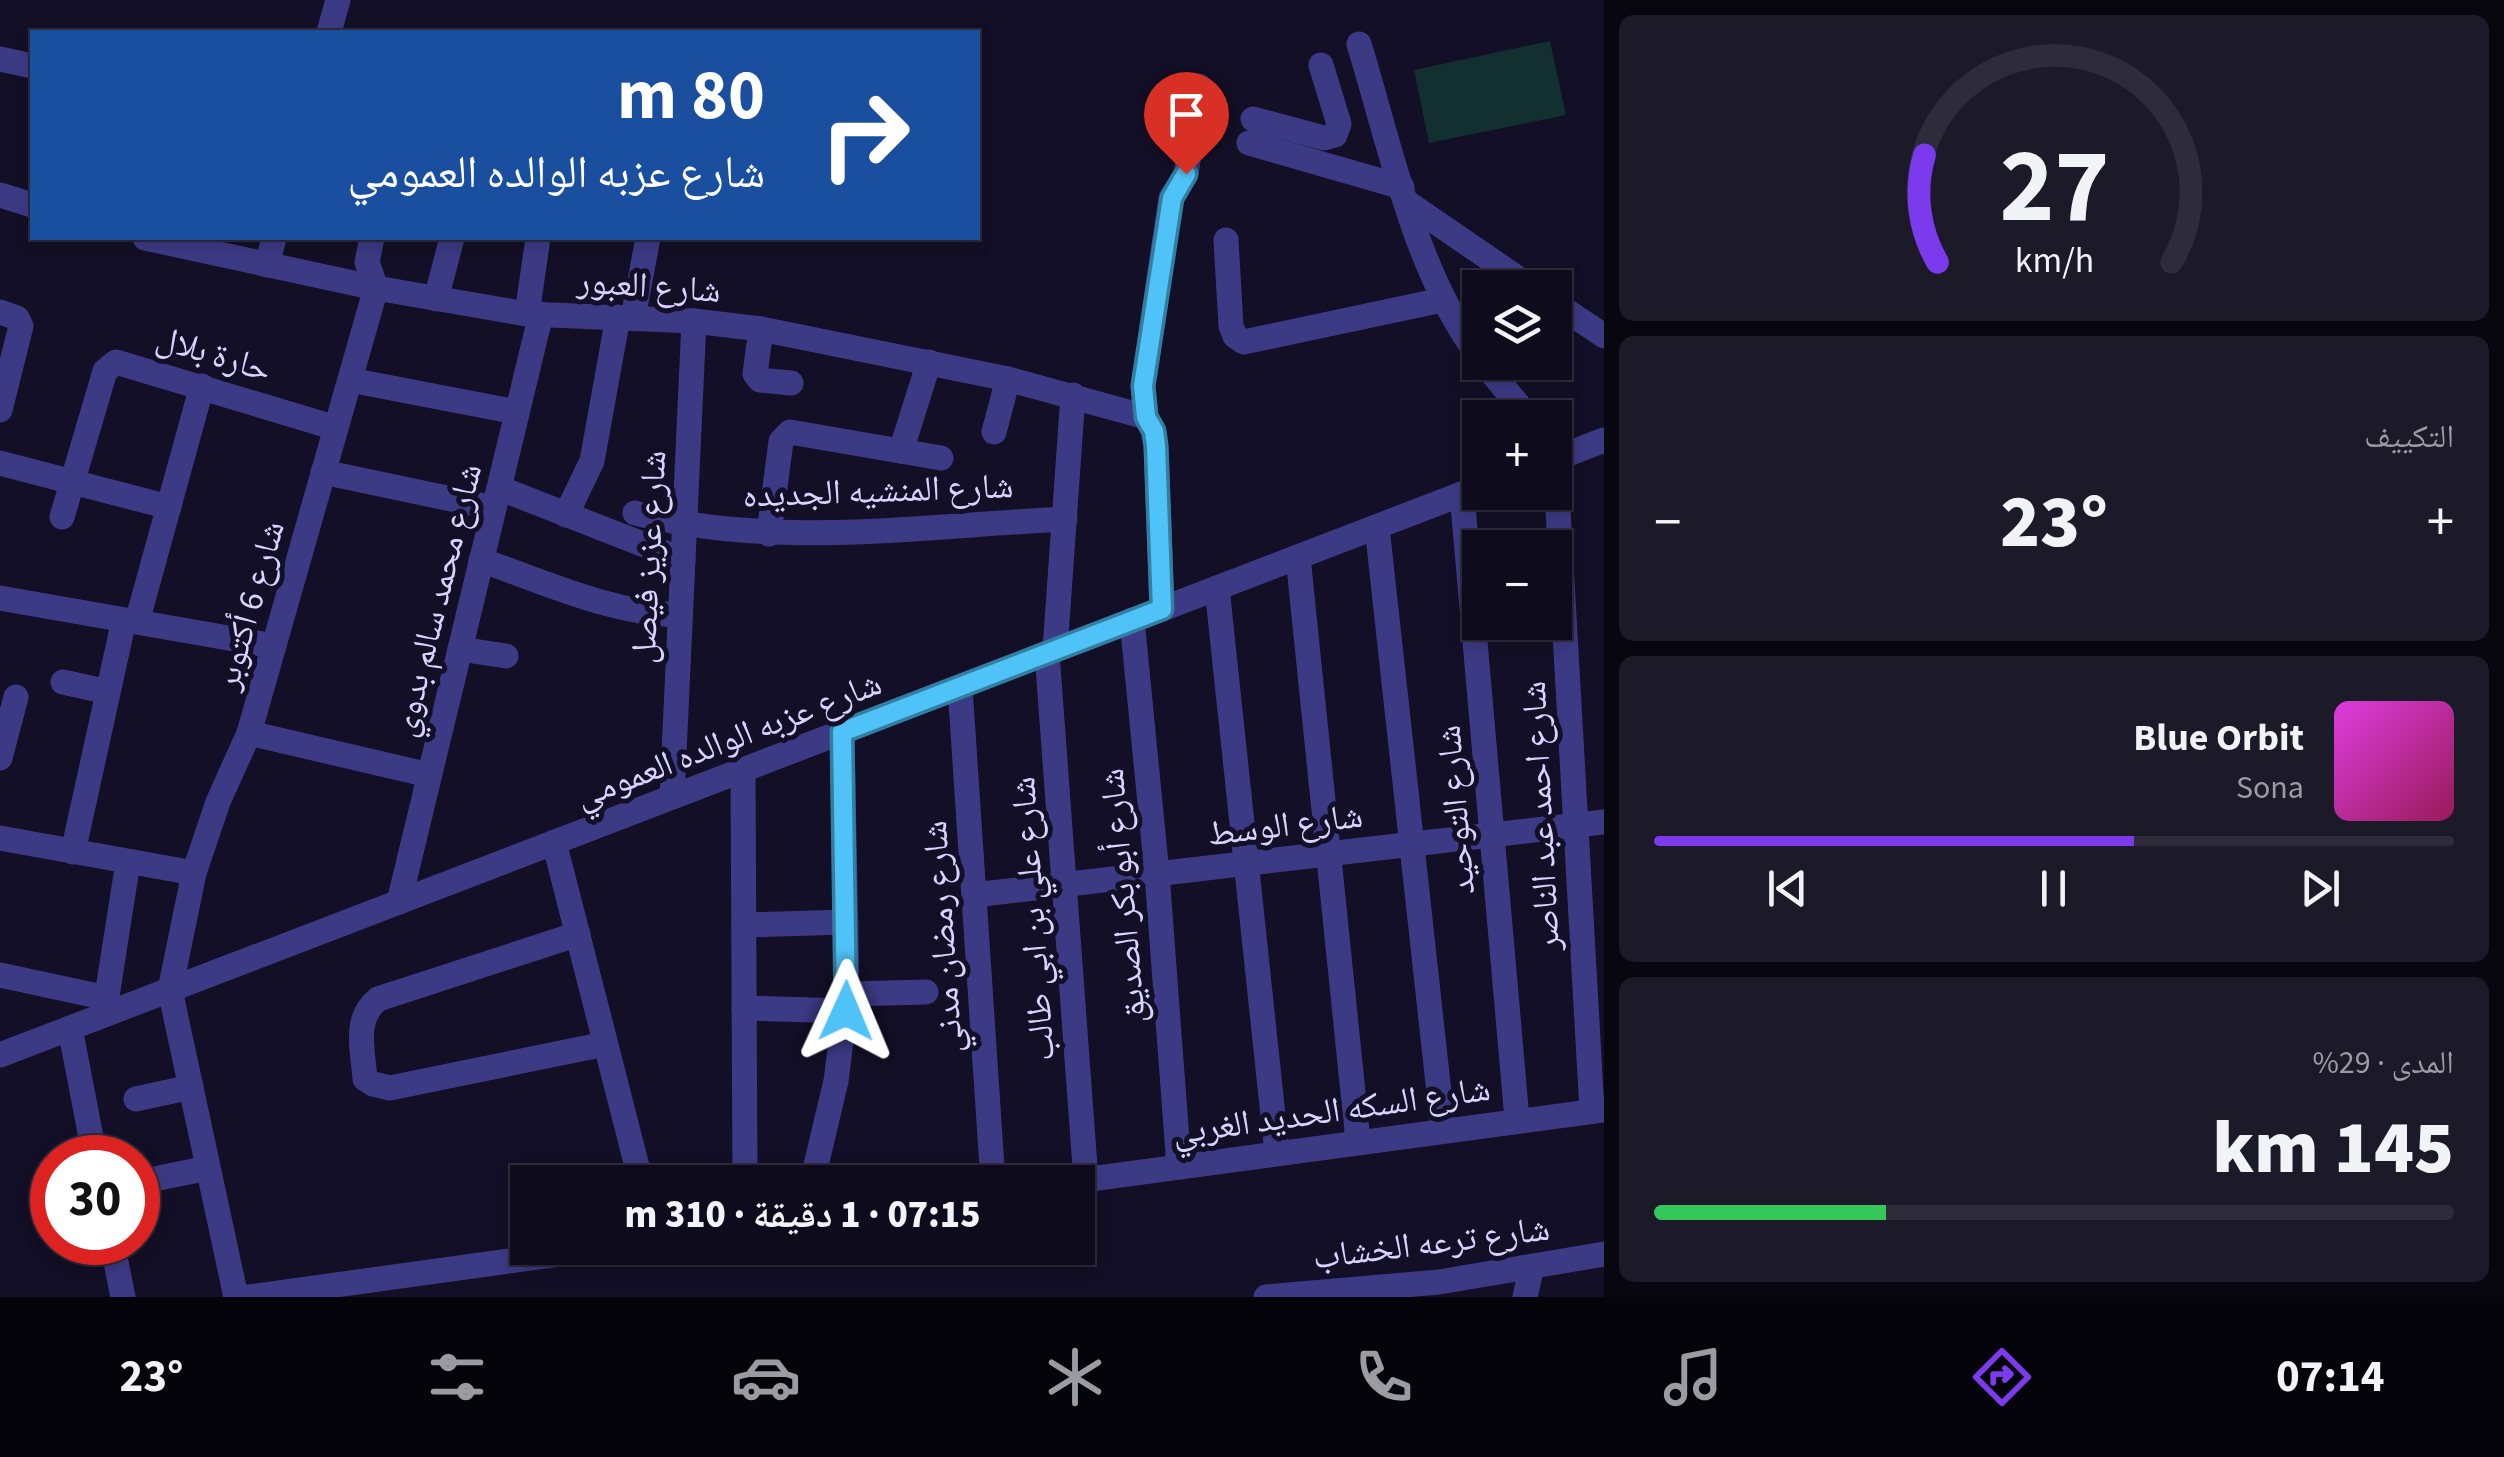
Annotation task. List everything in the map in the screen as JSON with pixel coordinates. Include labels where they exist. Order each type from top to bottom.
[{"type":"street","points":[[330,30],[338,0]]},
{"type":"street","points":[[1359,44],[1422,252],[1442,300],[1462,330]]},
{"type":"street","points":[[0,59],[30,66]]},
{"type":"street","points":[[1321,65],[1339,124],[1334,135],[1324,138],[1262,134],[1405,195],[1507,270]]},
{"type":"street","points":[[1162,609],[1156,446],[1146,417],[1143,386],[1172,198],[1186,174],[1199,86]]},
{"type":"street","points":[[0,195],[30,204]]},
{"type":"street","name":"شارع العبور","points":[[161,240],[376,288],[534,314],[694,321],[760,329],[1008,379],[1146,417]]},
{"type":"street","points":[[267,265],[273,240]]},
{"type":"street","name":"شارع 6 أكتوبر","points":[[170,990],[194,874],[218,802],[249,734],[376,288],[367,262],[372,240]]},
{"type":"street","points":[[436,299],[451,240]]},
{"type":"street","name":"شارع محمد سالم بدوي","points":[[399,902],[517,412],[534,314],[538,240]]},
{"type":"street","points":[[566,515],[582,489],[592,461],[647,240]]},
{"type":"street","points":[[1226,240],[1231,326],[1235,336],[1244,342],[1442,300]]},
{"type":"street","points":[[0,312],[17,318],[21,326],[1,403]]},
{"type":"street","points":[[1572,314],[1604,336]]},
{"type":"street","name":"شارع عزيز فيصل","points":[[672,797],[694,321]]},
{"type":"street","points":[[760,329],[754,374],[760,380],[791,384]]},
{"type":"street","name":"حارة بلال","points":[[62,517],[104,372],[112,364],[122,361],[336,428]]},
{"type":"street","points":[[901,451],[929,362]]},
{"type":"street","points":[[994,432],[1008,379]]},
{"type":"street","points":[[350,380],[517,412]]},
{"type":"street","points":[[1498,380],[1514,400]]},
{"type":"street","points":[[73,852],[108,692],[169,507],[202,386]]},
{"type":"street","name":"شارع علي بن ابي طالب","points":[[1074,396],[1051,652],[1076,1165]]},
{"type":"street","points":[[768,534],[781,440],[790,432],[941,458]]},
{"type":"street","points":[[1572,452],[1604,440]]},
{"type":"street","points":[[0,463],[169,507]]},
{"type":"street","points":[[324,472],[496,498],[566,515],[683,560]]},
{"type":"street","name":"شارع عزبه الوالده العمومي","points":[[0,1054],[70,1028],[105,1006],[170,990],[1462,494]]},
{"type":"street","name":"شارع التوحيد","points":[[1472,510],[1492,834],[1518,1119]]},
{"type":"street","name":"شارع احمد عبد الناصر","points":[[1558,510],[1598,1110]]},
{"type":"street","name":"شارع المنشيه الجديده","points":[[634,513],[685,526],[768,534],[1064,519]]},
{"type":"street","points":[[1377,527],[1443,1129]]},
{"type":"street","points":[[1298,557],[1358,1142]]},
{"type":"street","points":[[481,560],[618,608],[680,615]]},
{"type":"street","points":[[1217,588],[1277,1153]]},
{"type":"street","points":[[0,598],[274,646]]},
{"type":"street","name":"شارع أبو بكر الصديق","points":[[1132,620],[1157,874],[1179,1167]]},
{"type":"street","points":[[460,649],[506,656]]},
{"type":"street","points":[[64,682],[108,692]]},
{"type":"street","name":"شارع رمضان مدني","points":[[960,688],[992,1165]]},
{"type":"street","points":[[0,758],[16,696]]},
{"type":"street","points":[[816,1165],[836,1081],[847,1002],[842,732]]},
{"type":"street","points":[[249,734],[430,775]]},
{"type":"street","points":[[743,770],[745,1165]]},
{"type":"street","name":"شارع الوسط","points":[[974,895],[1604,822]]},
{"type":"street","points":[[0,838],[194,874]]},
{"type":"street","points":[[554,842],[637,1165]]},
{"type":"street","points":[[0,975],[105,1006],[128,862]]},
{"type":"street","points":[[744,925],[846,922]]},
{"type":"street","points":[[578,934],[378,998],[363,1015],[361,1026],[365,1078],[390,1088],[605,1044]]},
{"type":"street","points":[[170,990],[236,1297]]},
{"type":"street","points":[[744,1008],[847,1002],[926,992]]},
{"type":"street","points":[[70,1028],[91,1135]]},
{"type":"street","points":[[136,1099],[190,1087]]},
{"type":"street","name":"شارع السكه الحديد الغربي","points":[[1095,1179],[1598,1110]]},
{"type":"street","points":[[160,1178],[208,1168]]},
{"type":"street","name":"شارع ترعه الخشاب","points":[[1280,1296],[1437,1290],[1532,1266],[1604,1254]]},
{"type":"street","points":[[248,1297],[510,1261]]},
{"type":"street","points":[[117,1265],[123,1297]]},
{"type":"street","points":[[1525,1297],[1532,1266]]},
{"type":"green space","points":[[1550,41],[1566,115],[1429,143],[1414,70]]},
{"type":"route","points":[[846,1011],[842,732],[1162,609],[1156,446],[1146,417],[1143,386],[1172,198],[1186,174]]}]
